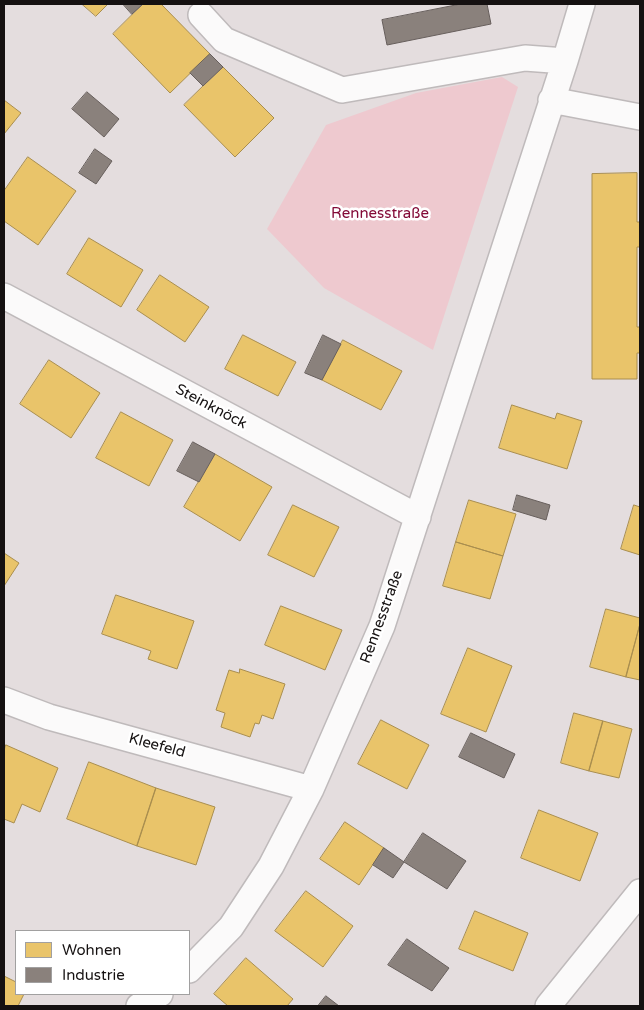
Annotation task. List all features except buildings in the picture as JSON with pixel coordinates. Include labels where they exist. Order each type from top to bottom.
[{"type":"street","name":"Rennesstraße","points":[[190,969],[231,927],[272,866],[311,788],[382,626],[582,4]]},
{"type":"street","points":[[201,15],[224,40],[342,90],[525,58],[565,61]]},
{"type":"street","points":[[551,100],[640,117]]},
{"type":"street","name":"Steinknöck","points":[[4,296],[418,517]]},
{"type":"street","name":"Kleefeld","points":[[4,700],[49,717],[311,788]]},
{"type":"street","points":[[548,1006],[640,892]]},
{"type":"street","points":[[139,1006],[158,995]]},
{"type":"green space","name":"Rennesstraße","points":[[502,77],[518,87],[433,350],[324,288],[267,229],[326,125],[416,93]]}]
